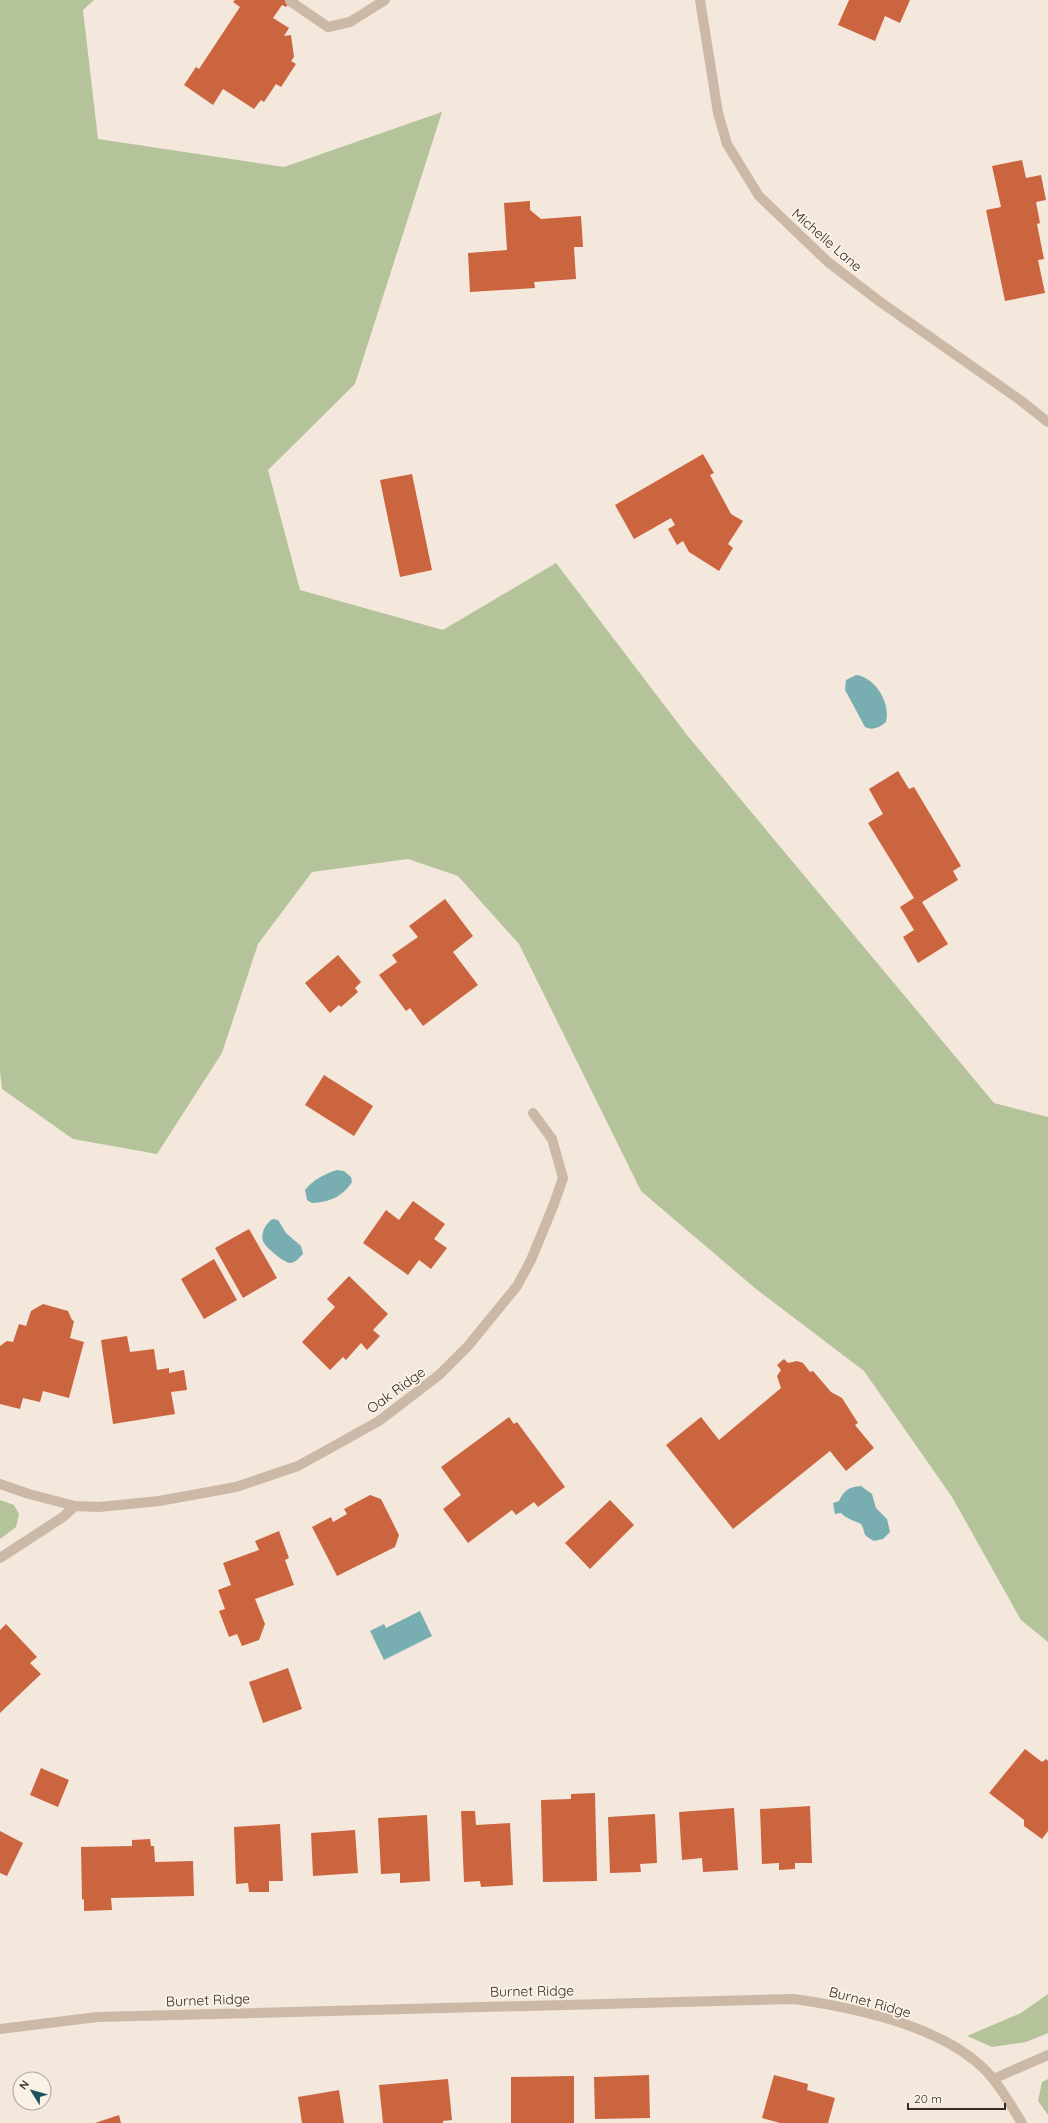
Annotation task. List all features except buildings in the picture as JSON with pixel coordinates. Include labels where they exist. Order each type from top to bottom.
[{"type":"street","points":[[290,1],[328,27],[350,22],[385,0]]},
{"type":"street","name":"Michelle Lane","points":[[700,0],[712,85],[720,119],[728,144],[759,196],[828,262],[879,301],[1020,400],[1048,422]]},
{"type":"street","name":"Oak Ridge","points":[[0,1484],[29,1494],[75,1506],[99,1507],[159,1501],[236,1487],[292,1468],[379,1421],[439,1375],[473,1341],[517,1286],[531,1260],[563,1178],[552,1139],[533,1113]]},
{"type":"street","points":[[0,1558],[63,1517],[75,1506]]},
{"type":"street","name":"Burnet Ridge","points":[[0,2029],[96,2016],[794,1999],[838,2005],[859,2010],[944,2040],[974,2060],[993,2080],[1022,2123]]},
{"type":"street","points":[[993,2080],[1048,2055]]},
{"type":"green space","points":[[0,0],[94,0],[83,10],[98,139],[284,167],[442,112],[355,384],[268,470],[300,590],[443,630],[556,563],[687,735],[994,1103],[1048,1117],[1048,1642],[1021,1620],[952,1497],[864,1371],[756,1289],[641,1191],[519,944],[458,876],[408,859],[312,872],[258,944],[222,1053],[157,1154],[73,1139],[2,1089],[0,1071]]},
{"type":"green space","points":[[0,1500],[14,1505],[19,1514],[16,1527],[0,1539]]},
{"type":"green space","points":[[1048,1994],[1048,2033],[1026,2042],[992,2047],[967,2036],[1021,2013]]},
{"type":"green space","points":[[1048,2079],[1048,2115],[1038,2101],[1042,2082]]},
{"type":"water","points":[[856,675],[863,677],[875,686],[884,699],[887,715],[886,722],[879,727],[871,729],[865,727],[845,690],[846,680]]},
{"type":"water","points":[[337,1170],[344,1171],[351,1177],[352,1182],[340,1195],[330,1200],[312,1203],[307,1200],[305,1190],[308,1186],[328,1173]]},
{"type":"water","points":[[273,1219],[278,1220],[286,1233],[301,1246],[303,1254],[294,1262],[288,1263],[272,1252],[264,1243],[262,1236],[264,1229]]},
{"type":"water","points":[[861,1486],[872,1494],[876,1508],[887,1519],[890,1532],[883,1539],[874,1541],[865,1535],[861,1524],[849,1519],[841,1513],[835,1514],[833,1503],[839,1501],[847,1490],[853,1487]]},
{"type":"water","points":[[420,1611],[432,1636],[384,1660],[370,1631],[384,1624],[386,1628]]}]
